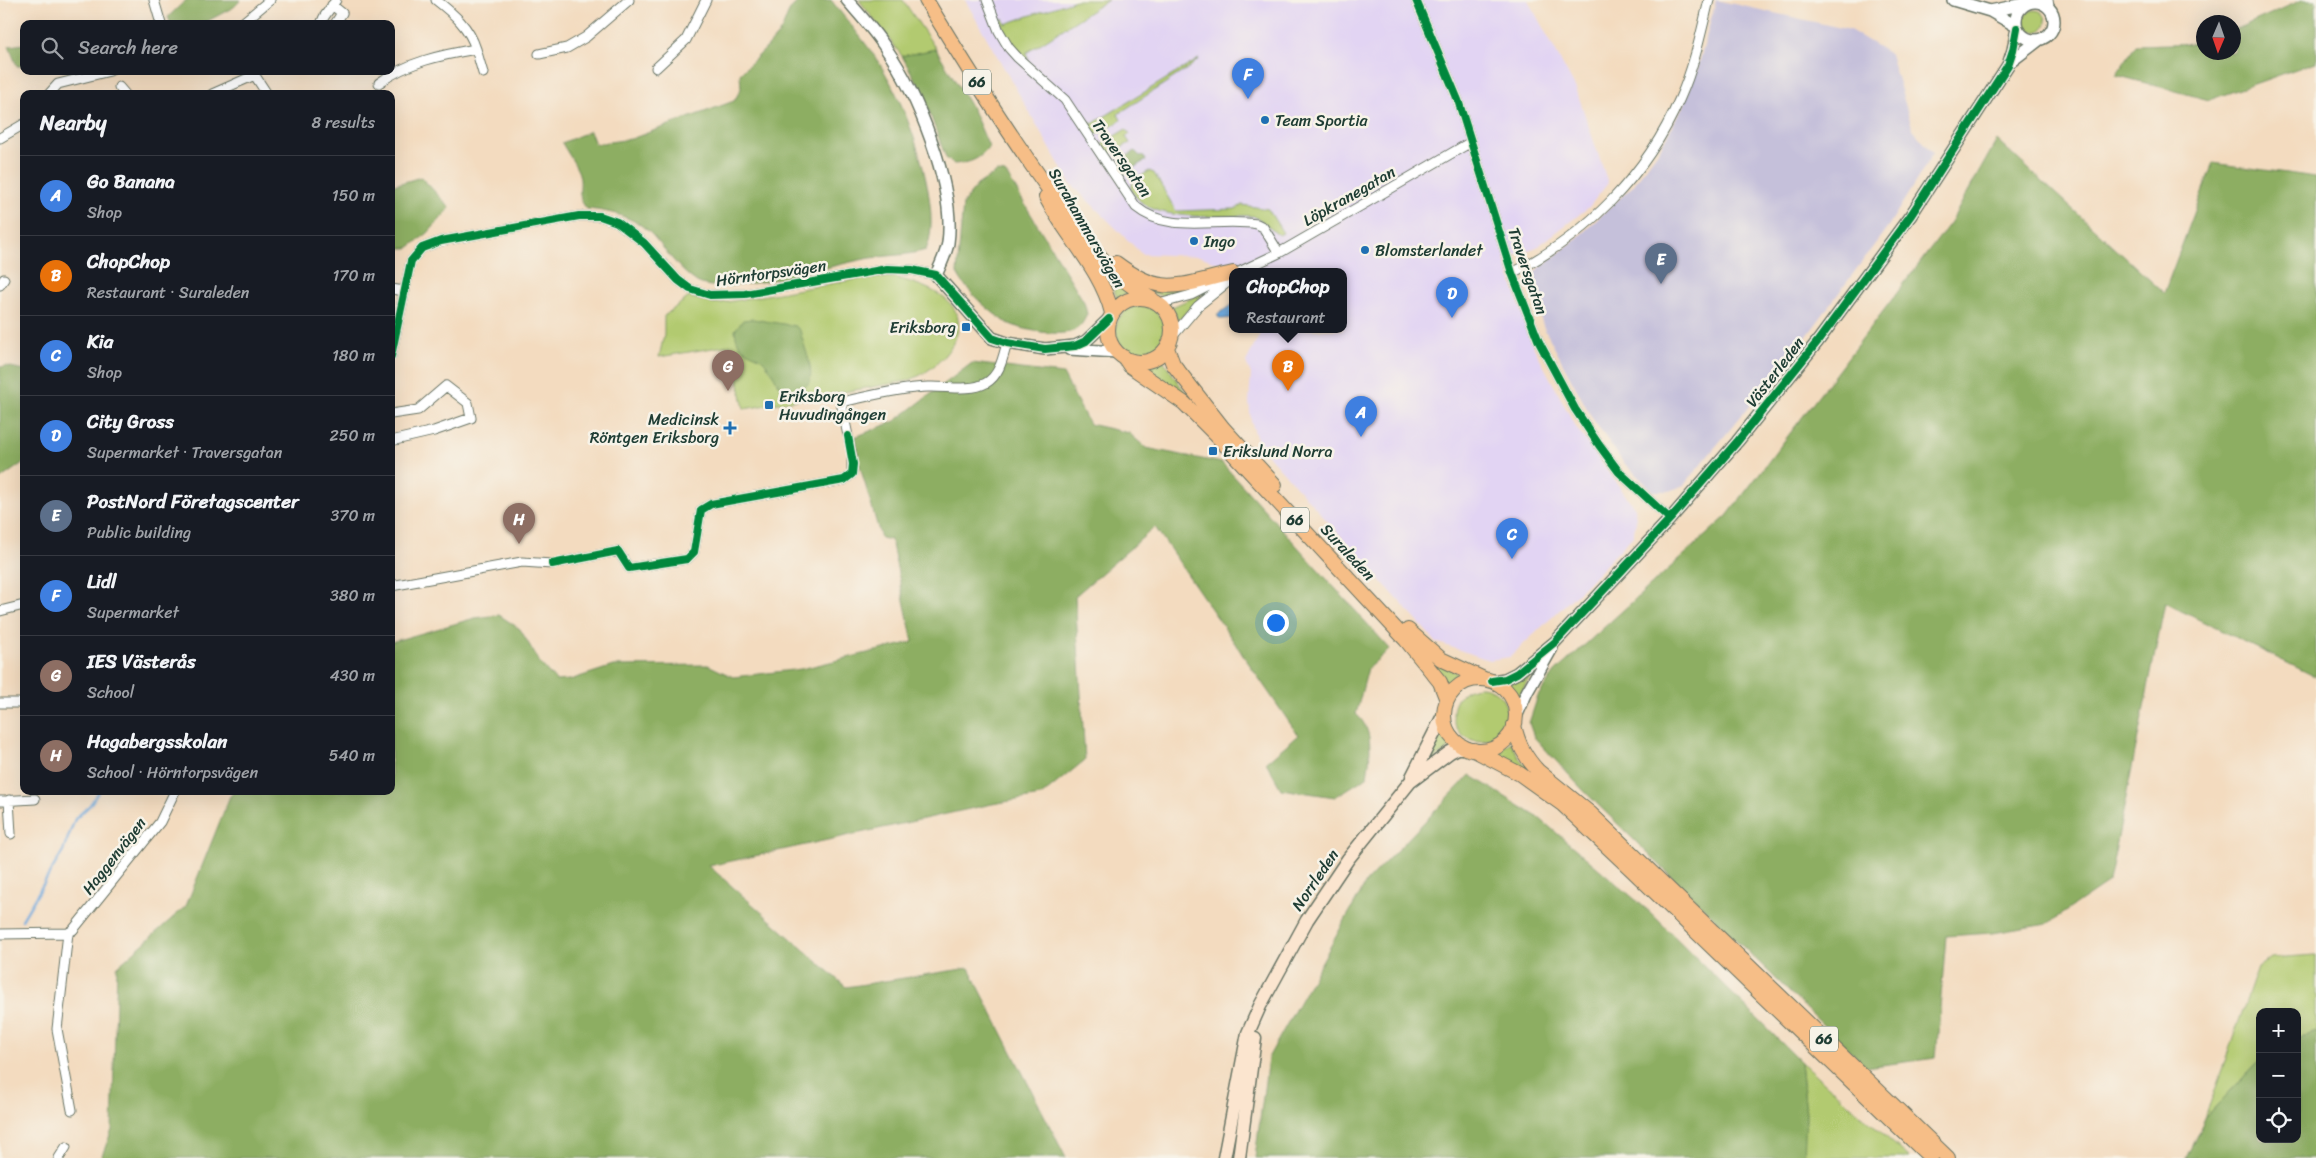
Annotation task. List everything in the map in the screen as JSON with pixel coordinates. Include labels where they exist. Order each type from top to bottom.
[{"type":"main road","name":"Surahammarsvägen","points":[[926,0],[1029,162],[1099,256],[1135,290],[1156,302]]},
{"type":"main road","name":"Surahammarsvägen","points":[[1029,162],[1056,217],[1103,287],[1111,316]]},
{"type":"main road","points":[[1029,162],[1086,233],[1116,264],[1142,280],[1157,286],[1170,286],[1229,276]]},
{"type":"main road","points":[[1111,316],[1122,303],[1131,298],[1142,297],[1156,302]]},
{"type":"main road","name":"66","points":[[1156,302],[1168,313],[1171,322],[1169,343]]},
{"type":"main road","name":"66","points":[[1111,316],[1108,336],[1120,355]]},
{"type":"main road","points":[[1120,355],[1137,362],[1152,360],[1169,343]]},
{"type":"main road","name":"Suraleden","points":[[1169,343],[1173,364],[1223,428],[1413,636],[1441,659],[1488,680]]},
{"type":"main road","name":"Suraleden","points":[[1120,355],[1130,366],[1184,403],[1406,640],[1440,682],[1445,707]]},
{"type":"main road","points":[[1445,707],[1459,685],[1472,680],[1488,680]]},
{"type":"main road","name":"66","points":[[1488,680],[1502,686],[1510,695],[1515,707],[1515,721],[1519,744],[1530,762],[1597,820],[1948,1158]]},
{"type":"main road","name":"66","points":[[1445,707],[1446,726],[1451,736],[1470,749],[1520,774],[1562,804],[1931,1158]]},
{"type":"main road","name":"Norrleden","points":[[1224,1158],[1248,1033],[1260,1006],[1307,920],[1348,859],[1410,782],[1445,707]]},
{"type":"main road","points":[[1470,749],[1487,750],[1499,745],[1508,737],[1515,721]]},
{"type":"main road","name":"Norrleden","points":[[1410,782],[1450,752],[1458,748],[1470,749]]},
{"type":"main road","name":"Norrleden","points":[[1240,1158],[1260,1006]]},
{"type":"street","points":[[154,0],[160,20]]},
{"type":"street","points":[[246,20],[270,0]]},
{"type":"street","points":[[436,0],[456,16],[472,36],[483,73]]},
{"type":"street","points":[[539,54],[567,48],[586,37],[629,0]]},
{"type":"street","points":[[656,68],[686,40],[706,0]]},
{"type":"street","points":[[847,0],[896,62],[918,107],[946,189],[949,209],[948,243],[936,275],[992,338],[1008,343],[1045,349],[1059,348],[1086,341],[1111,316]]},
{"type":"street","name":"Traversgatan","points":[[987,0],[999,31],[1010,48],[1018,58],[1065,100],[1136,207],[1143,213],[1167,222],[1257,224],[1262,227],[1279,253]]},
{"type":"street","name":"Traversgatan","points":[[1416,0],[1442,59],[1471,142],[1512,273],[1539,342],[1576,410],[1619,472],[1670,519]]},
{"type":"street","points":[[1512,273],[1548,253],[1583,228],[1614,198],[1641,166],[1664,130],[1680,98],[1690,72],[1709,0]]},
{"type":"street","points":[[1953,0],[1990,11],[2017,27],[2027,39],[2039,40],[2050,34],[2054,25],[2054,18],[2048,4],[2039,2],[2029,2],[1990,11]]},
{"type":"street","points":[[2017,27],[2017,13],[2029,2]]},
{"type":"street","points":[[324,20],[334,3],[342,14],[338,20]]},
{"type":"street","name":"Västerleden","points":[[1488,680],[1505,679],[1517,673],[1555,642],[1670,519],[1784,385],[1911,215],[2008,65],[2017,27]]},
{"type":"street","name":"Västerleden","points":[[2008,65],[2039,40]]},
{"type":"street","points":[[395,73],[418,62],[476,49]]},
{"type":"street","points":[[53,90],[58,84],[94,75]]},
{"type":"street","points":[[220,90],[250,75]]},
{"type":"street","points":[[255,75],[265,90]]},
{"type":"street","points":[[379,83],[391,75]]},
{"type":"street","points":[[0,138],[20,128]]},
{"type":"street","name":"Löpkranegatan","points":[[1247,268],[1279,253],[1471,142]]},
{"type":"street","name":"Hörntorpsvägen","points":[[395,337],[411,261],[422,248],[430,244],[579,216],[600,216],[617,222],[644,243],[678,280],[690,289],[710,295],[745,294],[887,269],[912,270],[936,275]]},
{"type":"street","points":[[1156,302],[1191,295],[1229,277]]},
{"type":"street","points":[[1169,343],[1198,306],[1229,279]]},
{"type":"street","points":[[395,290],[405,291]]},
{"type":"street","points":[[395,585],[522,562],[552,564],[618,551],[629,568],[687,560],[694,552],[701,510],[711,504],[844,480],[852,474],[852,455],[841,402],[904,390],[928,387],[974,386],[986,382],[998,371],[1008,343]]},
{"type":"street","points":[[1059,348],[1120,355]]},
{"type":"street","points":[[395,413],[418,410],[446,386],[468,403],[471,418],[434,431],[395,440]]},
{"type":"street","points":[[0,611],[20,606]]},
{"type":"street","name":"Västerleden","points":[[1515,721],[1527,692],[1555,642]]},
{"type":"street","points":[[0,703],[20,703]]},
{"type":"street","name":"Haggenvägen","points":[[68,933],[79,925],[160,822],[173,795]]},
{"type":"street","points":[[11,834],[5,800],[35,799]]},
{"type":"street","points":[[0,934],[68,933],[57,1030],[72,1110]]},
{"type":"street","points":[[59,1158],[66,1147]]},
{"type":"shaded area","points":[[965,0],[1528,0],[1576,89],[1608,183],[1589,207],[1537,247],[1504,259],[1533,346],[1577,429],[1635,508],[1636,522],[1633,536],[1586,585],[1510,657],[1489,660],[1436,642],[1259,445],[1251,421],[1249,402],[1251,374],[1246,362],[1260,333],[1347,333],[1347,268],[1229,270],[1225,265],[1199,256],[1142,254],[1070,183]]},
{"type":"shaded area","points":[[1716,0],[1850,30],[1890,54],[1913,130],[1933,153],[1889,225],[1804,340],[1684,485],[1670,491],[1653,491],[1623,462],[1592,418],[1544,328],[1529,285],[1531,276],[1537,270],[1574,241],[1633,186],[1661,147],[1682,108],[1698,68]]},
{"type":"green space","points":[[186,0],[241,0],[234,7],[210,20],[169,20],[168,17]]},
{"type":"green space","points":[[800,0],[831,0],[883,69],[897,96],[915,140],[928,189],[931,212],[930,233],[926,250],[865,259],[752,283],[710,286],[697,282],[680,267],[641,225],[615,214],[587,209],[581,199],[580,176],[562,143],[590,131],[595,144],[631,139],[734,101],[741,89],[740,74],[777,36],[788,13]]},
{"type":"green space","points":[[859,0],[903,0],[936,49],[902,56]]},
{"type":"green space","points":[[1076,0],[1108,0],[1026,53],[1029,59],[1024,58],[1011,43],[1000,22],[1003,18],[1005,24]]},
{"type":"green space","points":[[2302,0],[2316,0],[2316,62],[2209,100],[2116,75],[2136,45],[2196,43],[2196,60],[2241,60],[2241,27]]},
{"type":"green space","points":[[2035,10],[2043,13],[2046,21],[2043,29],[2035,32],[2027,29],[2024,21],[2027,13]]},
{"type":"green space","points":[[20,45],[20,66],[17,66],[9,46]]},
{"type":"green space","points":[[936,49],[973,110],[989,147],[978,158],[969,162],[954,164],[946,158],[922,92],[902,56]]},
{"type":"green space","points":[[1199,59],[1190,67],[1118,114],[1121,120],[1119,122],[1096,135],[1089,127],[1087,120],[1092,124]]},
{"type":"green space","points":[[1126,129],[1130,134],[1126,137],[1130,143],[1107,155],[1102,148],[1103,143]]},
{"type":"green space","points":[[1997,140],[2164,293],[2213,163],[2316,177],[2316,677],[2165,603],[2109,882],[2047,924],[1992,933],[1946,936],[1936,1058],[1866,1067],[1583,790],[1534,737],[1529,723],[1538,696],[1555,672],[1727,516],[1951,222]]},
{"type":"green space","points":[[1135,151],[1140,156],[1143,155],[1146,160],[1130,170],[1126,162],[1127,156]]},
{"type":"green space","points":[[1127,156],[1126,162],[1130,170],[1122,175],[1114,166]]},
{"type":"green space","points":[[1149,171],[1154,173],[1176,211],[1235,209],[1242,205],[1268,209],[1283,233],[1279,235],[1253,216],[1186,216],[1152,209],[1139,201],[1131,189],[1133,181]]},
{"type":"green space","points":[[997,172],[1005,173],[1009,178],[1084,302],[1087,314],[1082,324],[1073,331],[1067,333],[1039,332],[1020,328],[1006,322],[979,301],[966,287],[957,273],[963,204],[977,185]]},
{"type":"green space","points":[[421,177],[450,208],[428,233],[408,248],[395,248],[395,185]]},
{"type":"green space","points":[[1090,256],[1131,292],[1117,298],[1113,288]]},
{"type":"green space","points":[[893,277],[920,285],[944,298],[953,307],[958,317],[958,330],[948,351],[932,367],[907,381],[744,409],[731,345],[659,357],[664,335],[664,316],[689,297],[722,303],[863,278]]},
{"type":"green space","points":[[1141,285],[1197,287],[1175,295],[1162,296]]},
{"type":"green space","points":[[1201,294],[1202,296],[1178,321],[1172,307]]},
{"type":"green space","points":[[1140,306],[1149,308],[1157,313],[1162,321],[1164,330],[1162,339],[1157,347],[1149,352],[1140,354],[1131,352],[1123,347],[1118,339],[1116,330],[1118,321],[1123,313],[1131,308]]},
{"type":"green space","points":[[753,319],[795,326],[800,330],[811,372],[810,380],[805,387],[797,391],[783,392],[766,364],[739,345],[735,330],[743,320]]},
{"type":"green space","points":[[1163,360],[1186,394],[1183,395],[1142,368],[1153,366]]},
{"type":"green space","points":[[972,363],[1063,374],[1089,424],[1129,433],[1146,448],[1222,463],[1390,649],[1368,668],[1356,714],[1362,721],[1369,736],[1370,752],[1367,777],[1335,797],[1281,789],[1266,762],[1298,735],[1155,527],[1075,596],[1085,760],[1041,796],[992,804],[709,866],[846,987],[969,968],[1066,1158],[101,1158],[112,1130],[117,967],[186,906],[231,795],[395,795],[395,641],[475,618],[499,615],[520,629],[540,663],[556,681],[570,680],[613,666],[708,665],[733,677],[801,669],[913,642],[891,540],[881,538],[859,463],[855,437],[895,421]]},
{"type":"green space","points":[[6,366],[20,369],[20,465],[0,479],[0,367]]},
{"type":"green space","points":[[1424,656],[1463,676],[1448,687]]},
{"type":"green space","points":[[1536,664],[1519,698],[1509,684]]},
{"type":"green space","points":[[1475,687],[1485,687],[1495,691],[1503,699],[1507,714],[1503,729],[1495,737],[1485,741],[1475,741],[1465,737],[1457,729],[1453,719],[1453,709],[1457,699],[1465,691]]},
{"type":"green space","points":[[1441,731],[1452,746],[1425,766]]},
{"type":"green space","points":[[1511,742],[1519,758],[1530,770],[1528,771],[1495,753]]},
{"type":"green space","points":[[1470,775],[1539,818],[1651,913],[1801,1062],[1806,1114],[1804,1158],[1255,1158],[1268,1058],[1367,881]]},
{"type":"green space","points":[[2316,955],[2316,1032],[2301,1037],[2301,1008],[2256,1008],[2256,1064],[2205,1118],[2258,967],[2271,958]]},
{"type":"green space","points":[[2316,1032],[2316,1158],[2186,1158],[2205,1118],[2256,1064],[2256,1143],[2301,1143],[2301,1037]]},
{"type":"green space","points":[[1801,1062],[1910,1158],[1802,1158],[1806,1114]]},
{"type":"water","points":[[1229,307],[1229,318],[1222,319],[1218,317],[1218,314]]},
{"type":"waterway","points":[[22,920],[63,851],[75,819],[90,805],[96,795]]},
{"type":"cycle path","points":[[1416,0],[1458,100],[1512,273],[1539,342],[1575,409],[1599,445],[1619,472],[1670,519]]},
{"type":"cycle path","points":[[1492,681],[1505,679],[1517,673],[1555,642],[1670,519],[1737,442],[1818,341],[1911,215],[2008,65],[2017,28]]},
{"type":"cycle path","points":[[395,337],[411,261],[422,248],[441,241],[579,216],[600,216],[617,222],[644,243],[678,280],[690,289],[710,295],[745,294],[887,269],[912,270],[936,275],[992,338],[1007,343],[1045,349],[1075,346],[1086,341],[1109,319]]},
{"type":"cycle path","points":[[552,564],[618,551],[629,568],[687,559],[694,552],[701,510],[711,504],[844,480],[852,474],[853,464],[848,436]]},
{"type":"place","name":"Lidl","points":[[1248,99]]},
{"type":"place","name":"Team Sportia","points":[[1265,120]]},
{"type":"place","name":"Ingo","points":[[1194,241]]},
{"type":"place","name":"Blomsterlandet","points":[[1365,250]]},
{"type":"place","name":"PostNord Företagscenter","points":[[1661,284]]},
{"type":"place","name":"City Gross","points":[[1452,318]]},
{"type":"place","name":"Eriksborg","points":[[966,327]]},
{"type":"place","name":"IES Västerås","points":[[728,391]]},
{"type":"place","name":"ChopChop","points":[[1288,391]]},
{"type":"place","name":"Eriksborg Huvudingången","points":[[769,405]]},
{"type":"place","name":"Medicinsk Röntgen Eriksborg","points":[[730,428]]},
{"type":"place","name":"Go Banana","points":[[1361,437]]},
{"type":"place","name":"Erikslund Norra","points":[[1213,451]]},
{"type":"place","name":"Hagabergsskolan","points":[[519,544]]},
{"type":"place","name":"Kia","points":[[1512,559]]}]
